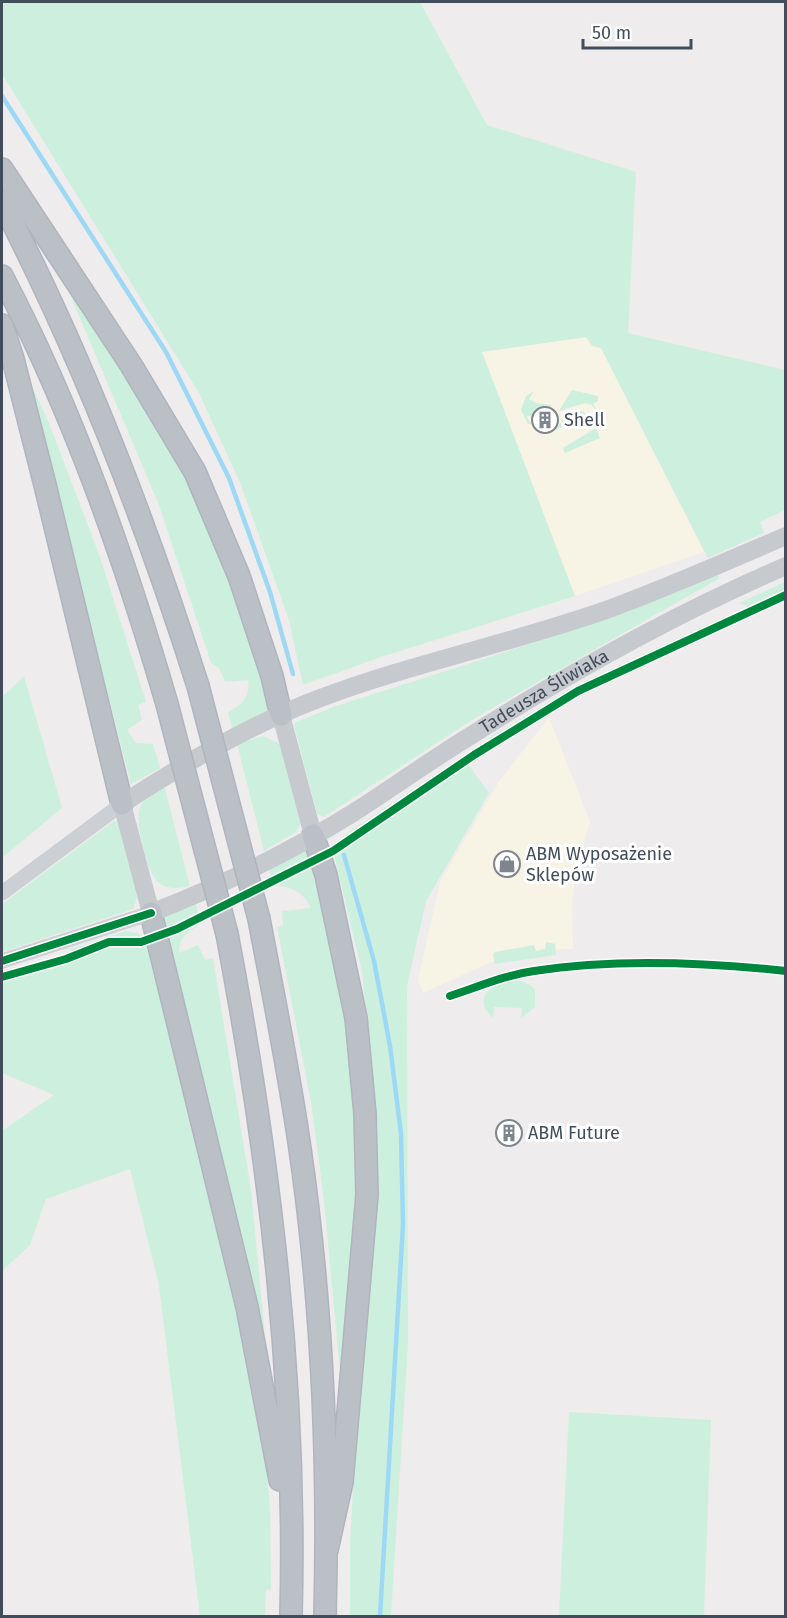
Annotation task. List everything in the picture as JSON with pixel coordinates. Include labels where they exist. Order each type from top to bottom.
[{"type":"highway","points":[[2,169],[131,364],[195,472],[239,576],[272,676],[281,715]]},
{"type":"highway","points":[[2,202],[61,322],[120,459],[166,584],[198,686],[259,919],[299,1142],[309,1227],[319,1343],[327,1550],[325,1617]]},
{"type":"highway","points":[[2,276],[51,381],[116,539],[167,704],[227,934],[247,1039],[275,1229],[285,1340],[293,1548],[291,1617]]},
{"type":"highway","points":[[2,325],[13,358],[45,485],[122,804]]},
{"type":"highway","points":[[313,835],[326,875],[356,1018],[365,1114],[367,1195],[342,1482],[327,1550]]},
{"type":"highway","points":[[151,913],[247,1307],[293,1548]]},
{"type":"main road","points":[[151,913],[122,804],[238,736],[281,715],[392,674],[608,609],[786,536]]},
{"type":"main road","name":"Tadeusza Śliwiaka","points":[[151,913],[234,878],[313,835],[351,814],[465,739],[599,658],[670,620],[786,566]]},
{"type":"main road","points":[[281,715],[313,835]]},
{"type":"street","points":[[2,893],[122,804]]},
{"type":"street","points":[[2,961],[151,913]]},
{"type":"street","points":[[450,996],[502,978],[532,971],[585,966],[714,963],[786,971]]},
{"type":"shaded area","points":[[586,337],[601,348],[704,552],[575,596],[481,352]]},
{"type":"shaded area","points":[[549,717],[590,822],[576,870],[572,906],[573,949],[559,949],[489,963],[423,993],[418,980],[440,882],[500,780]]},
{"type":"green space","points":[[2,2],[420,2],[487,125],[636,172],[628,333],[785,370],[785,510],[760,522],[764,533],[708,558],[601,348],[592,346],[586,337],[482,352],[575,596],[381,657],[303,685],[289,620],[241,485],[199,393],[2,74]]},
{"type":"green space","points":[[63,278],[175,452],[213,530],[258,651],[270,710],[232,729],[228,712],[247,695],[248,680],[225,682],[219,668],[211,663],[159,505]]},
{"type":"green space","points":[[27,376],[49,423],[100,557],[146,702],[138,705],[142,720],[127,730],[136,743],[153,744],[160,768],[131,784]]},
{"type":"green space","points":[[572,390],[598,396],[598,401],[593,404],[600,417],[592,405],[585,403],[559,411]]},
{"type":"green space","points":[[534,391],[529,399],[536,403],[552,405],[527,417],[531,424],[528,424],[521,410],[526,396]]},
{"type":"green space","points":[[581,411],[585,413],[585,418],[555,430],[554,427],[562,423],[561,420]]},
{"type":"green space","points":[[596,428],[600,438],[565,453],[563,448]]},
{"type":"green space","points":[[716,575],[719,576],[718,579],[475,718],[324,817],[317,814],[294,725],[296,722],[336,706],[546,639]]},
{"type":"green space","points":[[785,582],[785,592],[752,608],[739,603]]},
{"type":"green space","points":[[729,618],[590,683],[477,750],[489,738],[573,687],[715,621]]},
{"type":"green space","points":[[24,676],[62,808],[2,858],[2,697]]},
{"type":"green space","points":[[263,736],[282,745],[301,822],[296,832],[264,851],[237,744]]},
{"type":"green space","points":[[465,755],[469,756],[337,845],[344,835]]},
{"type":"green space","points":[[467,763],[489,793],[426,901],[407,986],[408,1343],[391,1616],[350,1616],[350,1542],[355,1452],[373,1253],[378,1127],[362,972],[334,854]]},
{"type":"green space","points":[[164,785],[190,886],[170,888],[162,885],[154,878],[146,858],[140,834],[140,807],[147,797]]},
{"type":"green space","points":[[114,821],[120,822],[138,896],[133,909],[2,952],[2,904]]},
{"type":"green space","points":[[308,848],[311,857],[271,878],[269,868]]},
{"type":"green space","points":[[313,865],[345,998],[356,1079],[356,1194],[341,1384],[324,1200],[311,1102],[277,927],[283,925],[282,911],[311,908],[297,891],[275,886],[274,883]]},
{"type":"green space","points":[[196,904],[198,915],[162,932],[159,919]]},
{"type":"green space","points":[[200,921],[201,924],[188,932],[183,939],[179,953],[198,945],[205,960],[213,958],[251,1190],[267,1356],[164,938]]},
{"type":"green space","points":[[126,931],[146,938],[109,939],[58,960],[43,964],[67,956],[71,949]]},
{"type":"green space","points":[[546,942],[555,944],[556,955],[495,964],[493,954],[495,952],[534,945],[536,951],[545,949]]},
{"type":"green space","points":[[150,943],[243,1319],[264,1442],[270,1508],[271,1589],[266,1590],[265,1616],[200,1616],[159,1286],[130,1169],[46,1199],[30,1245],[2,1271],[2,1131],[54,1095],[2,1073],[2,980],[42,970],[108,944]]},
{"type":"green space","points":[[34,966],[2,974],[16,967]]},
{"type":"green space","points":[[511,980],[524,982],[535,990],[535,1007],[521,1018],[522,1008],[494,1007],[493,1018],[485,1009],[484,997],[490,989]]},
{"type":"green space","points":[[569,1412],[711,1420],[704,1616],[559,1616]]},
{"type":"waterway","points":[[2,96],[166,352],[229,478],[270,592],[293,674]]},
{"type":"waterway","points":[[344,855],[374,961],[390,1046],[401,1134],[403,1224],[380,1616]]},
{"type":"cycle path","points":[[2,977],[66,959],[109,942],[141,942],[177,929],[333,851],[474,755],[578,691],[786,595]]},
{"type":"cycle path","points":[[2,961],[151,913]]},
{"type":"cycle path","points":[[450,996],[523,973],[596,964],[723,965],[786,971]]},
{"type":"place","name":"Shell","points":[[545,420]]},
{"type":"place","name":"ABM Wyposażenie Sklepów","points":[[507,864]]},
{"type":"place","name":"ABM Future","points":[[509,1133]]}]
